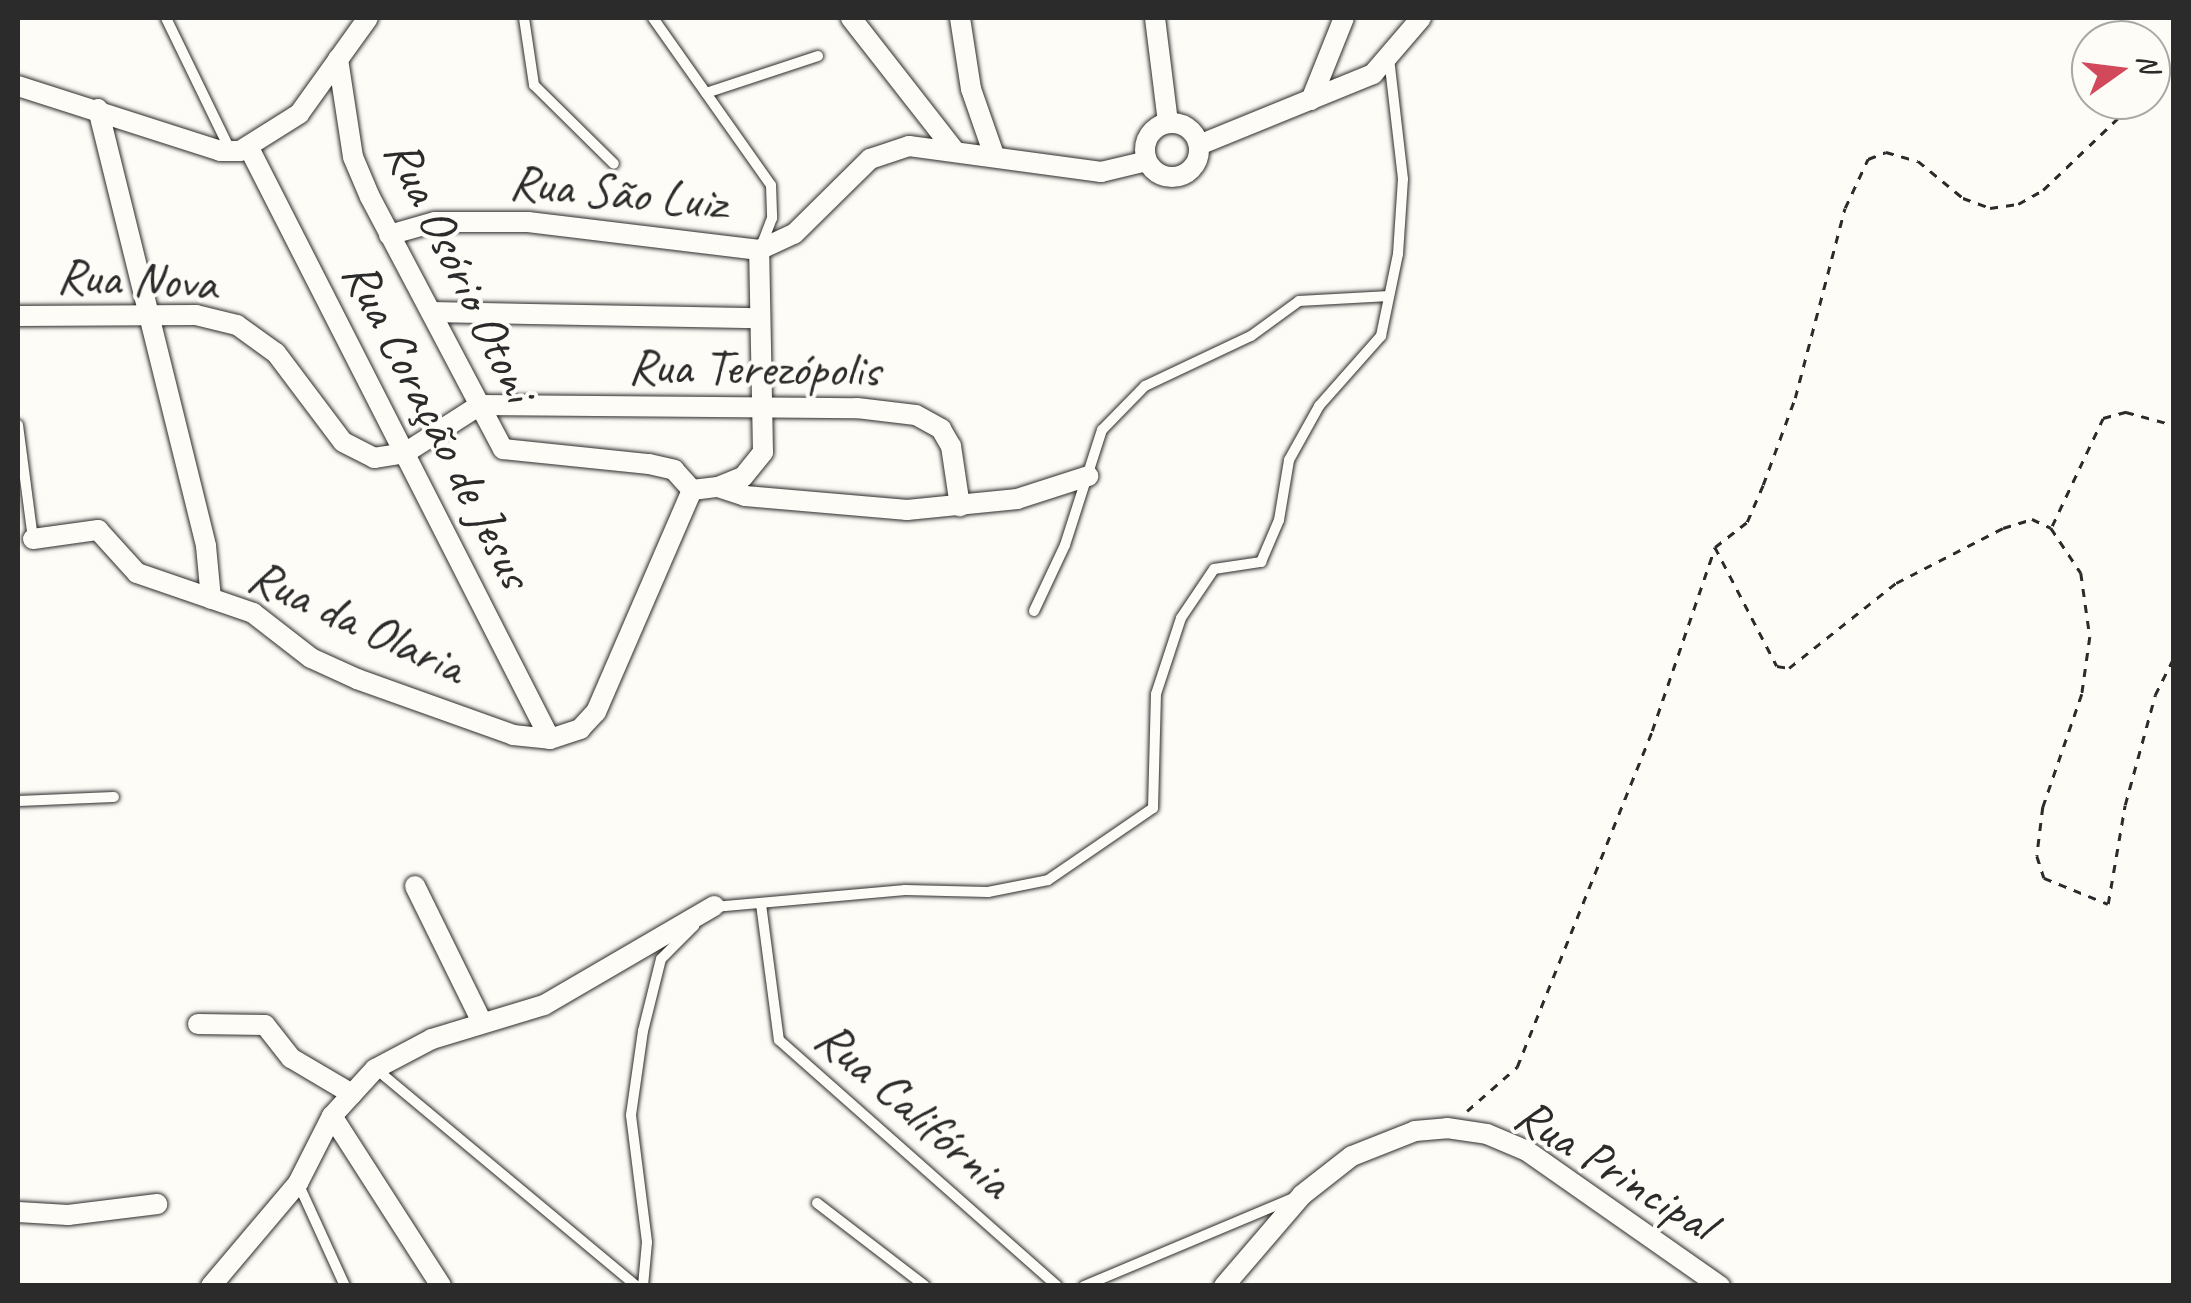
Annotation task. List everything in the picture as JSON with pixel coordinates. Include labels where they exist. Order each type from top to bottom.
[{"type":"street","points":[[18,86],[240,150],[298,114],[368,18]]},
{"type":"street","points":[[851,18],[954,150]]},
{"type":"street","points":[[960,18],[971,89],[994,155]]},
{"type":"street","points":[[1155,18],[1168,123]]},
{"type":"street","points":[[1311,100],[1344,18]]},
{"type":"street","points":[[1199,145],[1373,74],[1421,18]]},
{"type":"street","name":"Rua Osório Otoni","points":[[338,60],[353,157],[389,235],[508,454],[649,464],[674,470],[692,490]]},
{"type":"street","points":[[98,110],[206,546],[211,600]]},
{"type":"street","points":[[1168,123],[1191,130],[1199,145],[1196,163],[1184,175],[1166,177],[1146,161],[1148,136],[1168,123]]},
{"type":"street","points":[[759,250],[794,234],[870,159],[925,144],[1102,172],[1146,161]]},
{"type":"street","name":"Rua Coração de Jesus","points":[[240,150],[405,453],[550,739]]},
{"type":"street","name":"Rua São Luiz","points":[[389,235],[435,222],[528,222],[759,250],[763,452],[755,466],[718,486]]},
{"type":"street","points":[[431,312],[758,318]]},
{"type":"street","name":"Rua Nova","points":[[18,316],[150,314],[237,325],[276,353],[342,442],[374,458],[405,453]]},
{"type":"street","points":[[405,453],[480,404]]},
{"type":"street","name":"Rua Terezópolis","points":[[480,404],[916,415],[941,429],[950,446],[960,506]]},
{"type":"street","points":[[550,739],[580,729],[596,712],[692,490],[718,486],[745,496],[849,506],[960,506],[1029,497],[1088,476]]},
{"type":"street","name":"Rua da Olaria","points":[[32,539],[98,530],[137,574],[253,613],[311,658],[357,680],[513,735],[550,739]]},
{"type":"street","points":[[415,886],[482,1022]]},
{"type":"street","points":[[210,1286],[298,1183],[332,1116],[375,1068],[482,1022],[544,1005],[714,906]]},
{"type":"street","points":[[198,1024],[265,1025],[291,1058],[352,1094]]},
{"type":"street","points":[[332,1116],[441,1286]]},
{"type":"street","name":"Rua Principal","points":[[1224,1286],[1302,1195],[1382,1141],[1447,1128],[1487,1134],[1527,1151],[1720,1286]]},
{"type":"street","points":[[18,1212],[68,1215],[158,1204]]},
{"type":"lane","points":[[166,18],[240,150]]},
{"type":"lane","points":[[524,18],[534,84],[614,164]]},
{"type":"lane","points":[[653,18],[771,185],[772,218],[759,250]]},
{"type":"lane","points":[[706,93],[818,56]]},
{"type":"lane","points":[[375,1068],[640,1286],[648,1242],[631,1116],[643,1031],[660,959],[714,906],[906,890],[988,892],[1048,880],[1153,808],[1156,694],[1180,618],[1214,569],[1261,562],[1279,520],[1289,460],[1319,406],[1381,336],[1403,179],[1389,58]]},
{"type":"lane","points":[[1034,611],[1088,476],[1102,430],[1145,386],[1251,336],[1299,301],[1389,296]]},
{"type":"lane","points":[[18,424],[32,539]]},
{"type":"lane","points":[[18,801],[114,797]]},
{"type":"lane","name":"Rua Califórnia","points":[[761,904],[779,1040],[1058,1286]]},
{"type":"lane","points":[[298,1183],[345,1286]]},
{"type":"lane","points":[[1084,1286],[1302,1195]]},
{"type":"lane","points":[[817,1203],[925,1286]]},
{"type":"path","points":[[1447,1128],[1517,1067],[1652,732],[1716,548],[1747,522],[1763,485],[1795,398],[1845,208],[1868,159],[1886,152],[1918,161],[1963,198],[1990,208],[2018,204],[2043,190],[2116,120]]},
{"type":"path","points":[[2050,528],[2103,418],[2115,411],[2174,425]]},
{"type":"path","points":[[1716,548],[1778,666],[1789,668],[1896,583],[2004,528],[2032,519],[2050,528],[2082,573],[2090,637],[2082,694],[2043,807],[2037,856],[2044,878],[2108,904],[2124,805],[2154,695],[2174,657]]}]
